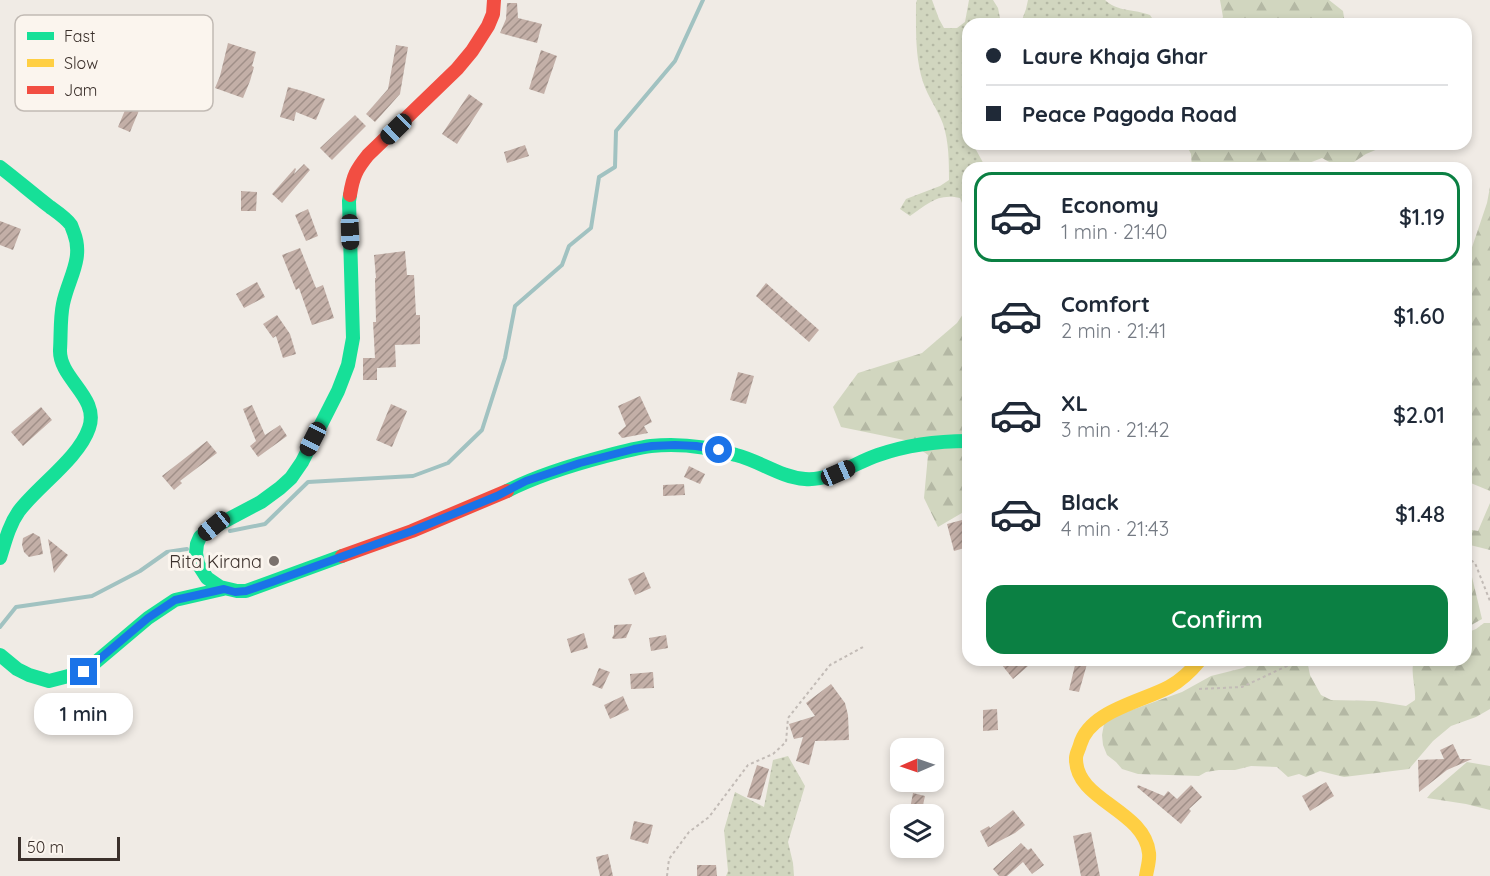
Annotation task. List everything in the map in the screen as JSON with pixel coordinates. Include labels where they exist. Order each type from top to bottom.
[{"type":"main road","points":[[494,0],[493,14],[488,26],[472,51],[457,69],[368,155],[353,178],[349,201],[353,338],[352,352],[346,370],[296,472],[276,492],[214,526],[200,538],[195,548],[197,562],[210,582],[235,592],[246,591],[412,531],[497,496],[526,481],[580,463],[634,449],[675,445],[719,450],[738,455],[780,473],[806,479],[838,473],[877,456],[910,446],[943,441],[962,441]]},
{"type":"main road","points":[[0,167],[71,225],[77,241],[76,264],[63,304],[60,357],[61,365],[89,407],[91,417],[89,430],[75,452],[30,497],[18,513],[8,533],[0,558]]},
{"type":"main road","points":[[0,656],[23,672],[49,681],[84,672],[148,618],[175,600],[224,589]]},
{"type":"main road","points":[[1146,876],[1149,852],[1144,839],[1136,825],[1081,779],[1077,770],[1078,747],[1089,727],[1097,720],[1175,684],[1188,676],[1197,666]]},
{"type":"path","points":[[1472,562],[1490,601]]},
{"type":"path","points":[[667,876],[669,859],[689,832],[709,817],[748,765],[773,754],[786,742],[788,718],[830,665],[863,648]]},
{"type":"path","points":[[1195,689],[1242,687],[1287,666]]},
{"type":"green space","points":[[917,0],[932,0],[944,28],[957,28],[962,24],[962,150],[976,150],[983,162],[962,162],[962,203],[960,198],[939,198],[910,216],[900,209],[906,199],[940,186],[949,180],[945,131],[920,73],[917,53]]},
{"type":"green space","points":[[969,0],[993,0],[1000,18],[966,18]]},
{"type":"green space","points":[[1028,0],[1105,0],[1115,7],[1150,15],[1152,18],[1023,18]]},
{"type":"green space","points":[[1220,0],[1329,0],[1343,11],[1344,18],[1222,18]]},
{"type":"green space","points":[[1189,150],[1376,150],[1354,162],[1329,162],[1322,158],[1312,162],[1192,162]]},
{"type":"green space","points":[[1490,187],[1490,491],[1472,484],[1472,247]]},
{"type":"green space","points":[[962,316],[962,513],[938,527],[924,498],[928,455],[909,441],[841,427],[833,407],[858,373],[922,353],[957,323]]},
{"type":"green space","points":[[1490,503],[1490,550],[1472,546],[1472,530],[1478,531]]},
{"type":"green space","points":[[1472,577],[1482,619],[1472,625]]},
{"type":"green space","points":[[1484,623],[1490,623],[1490,709],[1451,726],[1433,741],[1409,769],[1344,777],[1320,771],[1306,777],[1299,774],[1288,777],[1277,767],[1251,766],[1235,770],[1206,772],[1199,776],[1138,774],[1122,769],[1107,755],[1103,745],[1104,724],[1115,716],[1182,692],[1211,676],[1247,666],[1308,666],[1310,675],[1321,695],[1331,700],[1375,701],[1406,706],[1415,700],[1413,666],[1472,666],[1472,631]]},
{"type":"green space","points":[[788,756],[805,786],[788,842],[794,876],[726,876],[728,871],[724,830],[735,792],[764,807],[773,760]]},
{"type":"green space","points":[[1467,762],[1490,766],[1490,810],[1427,798],[1431,793]]},
{"type":"building","points":[[507,3],[517,3],[518,18],[542,24],[537,43],[500,33],[506,19]]},
{"type":"building","points":[[228,43],[256,52],[252,66],[254,67],[243,98],[215,88]]},
{"type":"building","points":[[396,45],[408,47],[400,94],[375,122],[366,114],[388,89]]},
{"type":"building","points":[[541,50],[557,56],[544,94],[529,89]]},
{"type":"building","points":[[288,87],[325,99],[316,120],[296,112],[294,121],[280,117]]},
{"type":"building","points":[[469,94],[483,104],[457,144],[442,134]]},
{"type":"building","points":[[125,111],[139,111],[130,132],[118,127]]},
{"type":"building","points":[[355,115],[366,126],[332,160],[320,148]]},
{"type":"building","points":[[525,145],[529,156],[507,163],[504,152]]},
{"type":"building","points":[[304,164],[310,170],[282,203],[272,194],[295,168],[294,174]]},
{"type":"building","points":[[241,191],[257,192],[256,211],[241,211]]},
{"type":"building","points":[[308,209],[318,236],[306,241],[295,215]]},
{"type":"building","points":[[0,221],[21,229],[13,250],[0,245]]},
{"type":"building","points":[[300,248],[316,288],[323,285],[334,318],[312,325],[299,288],[296,290],[282,255]]},
{"type":"building","points":[[405,251],[407,275],[414,275],[416,315],[420,315],[420,344],[395,345],[396,367],[377,368],[377,380],[363,380],[363,358],[375,358],[374,255]]},
{"type":"building","points":[[257,282],[265,297],[244,308],[236,294]]},
{"type":"building","points":[[766,283],[819,330],[809,342],[756,296]]},
{"type":"building","points":[[277,315],[290,334],[296,354],[283,358],[276,336],[273,338],[263,324]]},
{"type":"building","points":[[738,372],[754,376],[746,404],[730,400]]},
{"type":"building","points":[[640,396],[652,422],[644,426],[648,433],[622,438],[618,433],[626,426],[618,406]]},
{"type":"building","points":[[391,404],[407,411],[392,447],[376,440]]},
{"type":"building","points":[[252,405],[265,435],[280,425],[287,436],[258,457],[250,446],[256,441],[243,409]]},
{"type":"building","points":[[41,407],[52,420],[23,446],[11,432]]},
{"type":"building","points":[[207,441],[217,453],[180,481],[182,483],[174,490],[162,476]]},
{"type":"building","points":[[689,466],[705,474],[700,484],[684,477]]},
{"type":"building","points":[[684,484],[685,495],[663,496],[663,485]]},
{"type":"building","points":[[962,520],[962,549],[954,551],[947,524]]},
{"type":"building","points":[[33,533],[40,537],[43,554],[29,557],[24,552],[23,538]]},
{"type":"building","points":[[48,539],[68,555],[54,573]]},
{"type":"building","points":[[644,572],[651,588],[635,595],[628,579]]},
{"type":"building","points":[[632,624],[626,638],[612,638],[614,625]]},
{"type":"building","points":[[584,633],[588,648],[571,653],[567,639]]},
{"type":"building","points":[[666,635],[668,648],[651,651],[649,638]]},
{"type":"building","points":[[1003,666],[1028,666],[1013,679]]},
{"type":"building","points":[[1075,666],[1086,666],[1079,692],[1069,690]]},
{"type":"building","points":[[599,668],[610,672],[602,689],[592,685]]},
{"type":"building","points":[[653,672],[654,688],[631,689],[630,674]]},
{"type":"building","points":[[831,684],[845,703],[849,740],[815,741],[809,765],[796,761],[803,737],[794,739],[789,724],[815,716],[806,703]]},
{"type":"building","points":[[623,696],[629,710],[610,719],[604,705]]},
{"type":"building","points":[[997,709],[998,730],[983,731],[983,710]]},
{"type":"building","points":[[1453,744],[1460,759],[1472,759],[1447,770],[1419,792],[1418,760],[1444,759],[1440,750]]},
{"type":"building","points":[[757,765],[769,769],[760,800],[747,797]]},
{"type":"building","points":[[1326,782],[1334,796],[1310,811],[1302,796]]},
{"type":"building","points":[[1138,785],[1164,796],[1168,791],[1177,799],[1191,785],[1202,797],[1189,809],[1191,811],[1181,824],[1137,787]]},
{"type":"building","points":[[913,793],[925,796],[923,804],[911,804]]},
{"type":"building","points":[[1013,810],[1025,825],[988,847],[980,831],[989,826],[990,828]]},
{"type":"building","points":[[634,821],[653,825],[648,844],[630,839]]},
{"type":"building","points":[[1091,832],[1100,876],[1081,876],[1073,836]]},
{"type":"building","points":[[1021,843],[1028,850],[1031,848],[1044,865],[1032,874],[1023,862],[1007,876],[999,876],[993,869]]},
{"type":"building","points":[[608,854],[613,876],[600,876],[596,857]]},
{"type":"building","points":[[697,865],[716,865],[717,876],[697,876]]},
{"type":"waterway","points":[[230,531],[265,524],[308,482],[413,476],[448,463],[482,430],[505,358],[515,306],[562,265],[569,246],[591,228],[599,177],[615,167],[616,131],[675,61],[703,0]]},
{"type":"waterway","points":[[0,627],[16,607],[92,596],[140,571],[167,552],[187,549]]},
{"type":"traffic: fast","points":[[0,167],[64,218],[71,225],[74,233],[77,252],[63,304],[60,350],[61,360],[84,397],[91,417],[89,428],[77,450],[19,511],[0,558]]},
{"type":"traffic: fast","points":[[342,556],[246,591],[237,591],[220,587],[207,578],[198,564],[196,553],[200,537],[208,530],[261,502],[291,478],[302,462],[338,391],[348,365],[353,338],[350,195]]},
{"type":"traffic: fast","points":[[507,491],[568,467],[651,446],[683,445],[715,450],[745,458],[796,478],[815,479],[834,474],[869,458],[911,446],[962,441]]},
{"type":"traffic: fast","points":[[0,655],[17,669],[49,681],[84,672],[148,618],[175,600],[223,589]]},
{"type":"traffic: slow","points":[[1146,876],[1149,853],[1144,838],[1123,815],[1086,785],[1079,773],[1076,755],[1085,733],[1094,724],[1117,709],[1174,684],[1194,666]]},
{"type":"traffic: jam","points":[[350,195],[356,174],[368,155],[457,69],[472,51],[488,26],[493,14],[494,0]]},
{"type":"traffic: jam","points":[[342,556],[412,531],[507,491]]},
{"type":"place","name":"Rita Kirana","points":[[274,561]]},
{"type":"route","points":[[84,672],[148,618],[175,600],[224,589],[235,592],[246,591],[412,531],[497,496],[526,481],[580,463],[652,446],[696,446],[719,450]]}]
